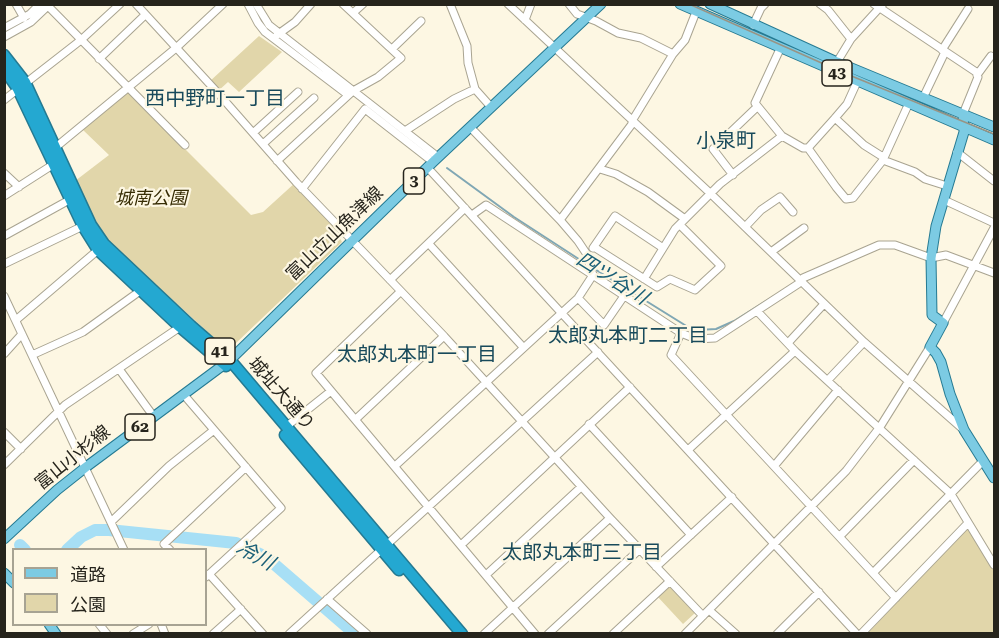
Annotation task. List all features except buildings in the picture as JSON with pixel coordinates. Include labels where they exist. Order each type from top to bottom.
[{"type":"highway","name":"城址大通り","points":[[4,55],[56,147],[91,225],[104,244],[191,326],[286,426],[454,633]]},
{"type":"highway","name":"城址大通り","points":[[4,69],[22,86],[54,164],[83,226],[98,250],[180,327],[227,362],[385,547],[462,633]]},
{"type":"main road","name":"富山立山魚津線","points":[[227,362],[433,162],[601,4]]},
{"type":"main road","name":"43","points":[[680,4],[994,140]]},
{"type":"main road","name":"43","points":[[710,4],[837,62],[994,127]]},
{"type":"main road","points":[[963,114],[964,132],[947,186],[931,258],[932,315],[943,322],[930,347],[941,362],[964,430],[989,464],[994,478]]},
{"type":"main road","name":"富山小杉線","points":[[4,539],[57,490],[227,362]]},
{"type":"street","points":[[16,4],[24,18]]},
{"type":"street","points":[[4,28],[24,18],[40,4]]},
{"type":"street","points":[[4,100],[81,40],[120,4]]},
{"type":"street","points":[[136,4],[302,189],[444,336],[670,581],[706,613],[736,633]]},
{"type":"street","points":[[56,147],[176,48],[223,4]]},
{"type":"street","points":[[248,4],[258,23],[272,38],[405,131],[433,162],[465,208],[859,633],[968,523]]},
{"type":"street","points":[[256,4],[264,19],[351,93]]},
{"type":"street","points":[[272,38],[295,22],[311,4]]},
{"type":"street","points":[[277,161],[351,93],[378,77],[401,58],[344,4]]},
{"type":"street","points":[[353,13],[363,4]]},
{"type":"street","points":[[450,4],[467,46],[468,63],[475,89],[491,107]]},
{"type":"street","points":[[508,4],[711,194],[864,342],[964,430]]},
{"type":"street","points":[[525,21],[531,4]]},
{"type":"street","points":[[569,4],[577,14],[618,33],[641,38],[673,54]]},
{"type":"street","points":[[753,25],[765,4]]},
{"type":"street","points":[[819,4],[828,10],[851,39]]},
{"type":"street","points":[[4,37],[31,22],[49,5],[185,146]]},
{"type":"street","points":[[837,62],[851,39],[879,6],[976,72],[977,75]]},
{"type":"street","points":[[923,98],[943,51],[968,9]]},
{"type":"street","points":[[560,220],[632,124],[673,54],[685,39],[696,12]]},
{"type":"street","points":[[99,59],[145,15]]},
{"type":"street","points":[[392,49],[421,21]]},
{"type":"street","points":[[780,49],[755,103],[782,136],[803,148],[808,148],[846,199],[853,198],[883,158],[909,103]]},
{"type":"street","points":[[963,114],[977,75],[990,56]]},
{"type":"street","points":[[808,148],[847,104],[857,82]]},
{"type":"street","points":[[405,131],[454,99],[475,89]]},
{"type":"street","points":[[253,133],[298,92]]},
{"type":"street","points":[[263,144],[314,98]]},
{"type":"street","points":[[733,175],[713,149],[758,107]]},
{"type":"street","points":[[302,189],[365,109],[433,162]]},
{"type":"street","points":[[836,118],[864,145],[883,158],[925,179],[947,186]]},
{"type":"street","points":[[470,127],[560,220],[586,253],[593,275]]},
{"type":"street","points":[[644,279],[663,248],[683,222],[711,194],[782,136]]},
{"type":"street","points":[[957,152],[994,181]]},
{"type":"street","points":[[4,196],[54,164]]},
{"type":"street","points":[[594,246],[657,287],[670,279],[695,290],[721,266],[683,222],[648,192],[616,174],[600,169]]},
{"type":"street","points":[[4,173],[19,186]]},
{"type":"street","points":[[745,227],[761,210],[780,197],[793,212]]},
{"type":"street","points":[[4,236],[71,199]]},
{"type":"street","points":[[944,200],[994,223]]},
{"type":"street","points":[[472,215],[486,205],[681,333],[696,339],[715,338],[803,278],[879,245],[895,245],[931,258],[946,255],[976,264],[994,273]]},
{"type":"street","points":[[390,280],[465,208]]},
{"type":"street","points":[[586,253],[594,246],[615,216],[663,248]]},
{"type":"street","points":[[4,264],[83,226]]},
{"type":"street","points":[[771,252],[804,228]]},
{"type":"street","points":[[943,322],[994,228]]},
{"type":"street","points":[[429,244],[523,347]]},
{"type":"street","points":[[16,320],[98,250]]},
{"type":"street","points":[[395,466],[578,298],[593,275]]},
{"type":"street","points":[[32,355],[83,333],[140,291]]},
{"type":"street","points":[[400,292],[316,373],[535,633]]},
{"type":"street","points":[[4,296],[124,548]]},
{"type":"street","points":[[578,298],[604,325],[624,296]]},
{"type":"street","points":[[788,343],[824,304]]},
{"type":"street","points":[[757,311],[795,351],[951,494],[994,565]]},
{"type":"street","points":[[4,465],[65,405],[180,327]]},
{"type":"street","points":[[681,333],[671,355],[896,598]]},
{"type":"street","points":[[4,354],[22,334]]},
{"type":"street","points":[[356,419],[444,336]]},
{"type":"street","points":[[828,380],[864,342]]},
{"type":"street","points":[[686,633],[846,471],[880,427],[930,347]]},
{"type":"street","points":[[688,450],[795,351]]},
{"type":"street","points":[[289,633],[598,352]]},
{"type":"street","points":[[119,369],[154,417]]},
{"type":"street","points":[[461,545],[630,387]]},
{"type":"street","points":[[775,465],[838,390]]},
{"type":"street","points":[[286,426],[330,391]]},
{"type":"street","points":[[184,395],[281,508],[207,575],[263,633]]},
{"type":"street","points":[[589,424],[691,535]]},
{"type":"street","points":[[112,521],[169,466],[214,430]]},
{"type":"street","points":[[4,432],[21,449]]},
{"type":"street","points":[[840,536],[914,460]]},
{"type":"street","points":[[873,573],[951,494],[989,464]]},
{"type":"street","points":[[169,548],[164,543],[246,467]]},
{"type":"street","points":[[486,575],[582,487]]},
{"type":"street","points":[[657,567],[732,497]]},
{"type":"street","points":[[484,633],[610,518]]},
{"type":"street","points":[[548,633],[640,549]]},
{"type":"street","points":[[613,633],[670,581]]},
{"type":"street","points":[[777,633],[819,592]]},
{"type":"street","points":[[323,603],[367,633]]},
{"type":"street","points":[[213,633],[241,609]]},
{"type":"green space","points":[[259,36],[282,52],[239,92],[228,82],[217,92],[209,82]]},
{"type":"green space","name":"城南公園","points":[[125,92],[129,93],[251,215],[263,212],[296,182],[329,217],[342,242],[235,344],[223,345],[213,337],[108,241],[95,223],[75,181],[109,155],[83,130]]},
{"type":"green space","points":[[966,529],[970,529],[994,568],[994,633],[867,634]]},
{"type":"green space","points":[[669,585],[695,613],[683,624],[657,596]]},
{"type":"waterway","name":"四ツ谷川","points":[[4,32],[30,18],[44,4]]},
{"type":"waterway","name":"四ツ谷川","points":[[252,4],[268,30],[328,75]]},
{"type":"waterway","name":"四ツ谷川","points":[[447,168],[514,217],[588,265]]},
{"type":"waterway","name":"四ツ谷川","points":[[593,268],[688,327],[698,330],[716,329],[734,321],[774,296]]},
{"type":"waterway","name":"冷川","points":[[69,548],[81,537],[95,530],[236,543],[266,557],[355,634]]},
{"type":"waterway","name":"冷川","points":[[20,545],[23,548]]},
{"type":"tram line","points":[[689,4],[844,73],[994,134]]},
{"type":"district","name":"西中野町一丁目","points":[[215,99]]},
{"type":"district","name":"小泉町","points":[[726,141]]},
{"type":"district","name":"太郎丸本町二丁目","points":[[628,336]]},
{"type":"district","name":"太郎丸本町一丁目","points":[[417,355]]},
{"type":"district","name":"太郎丸本町三丁目","points":[[582,553]]}]
